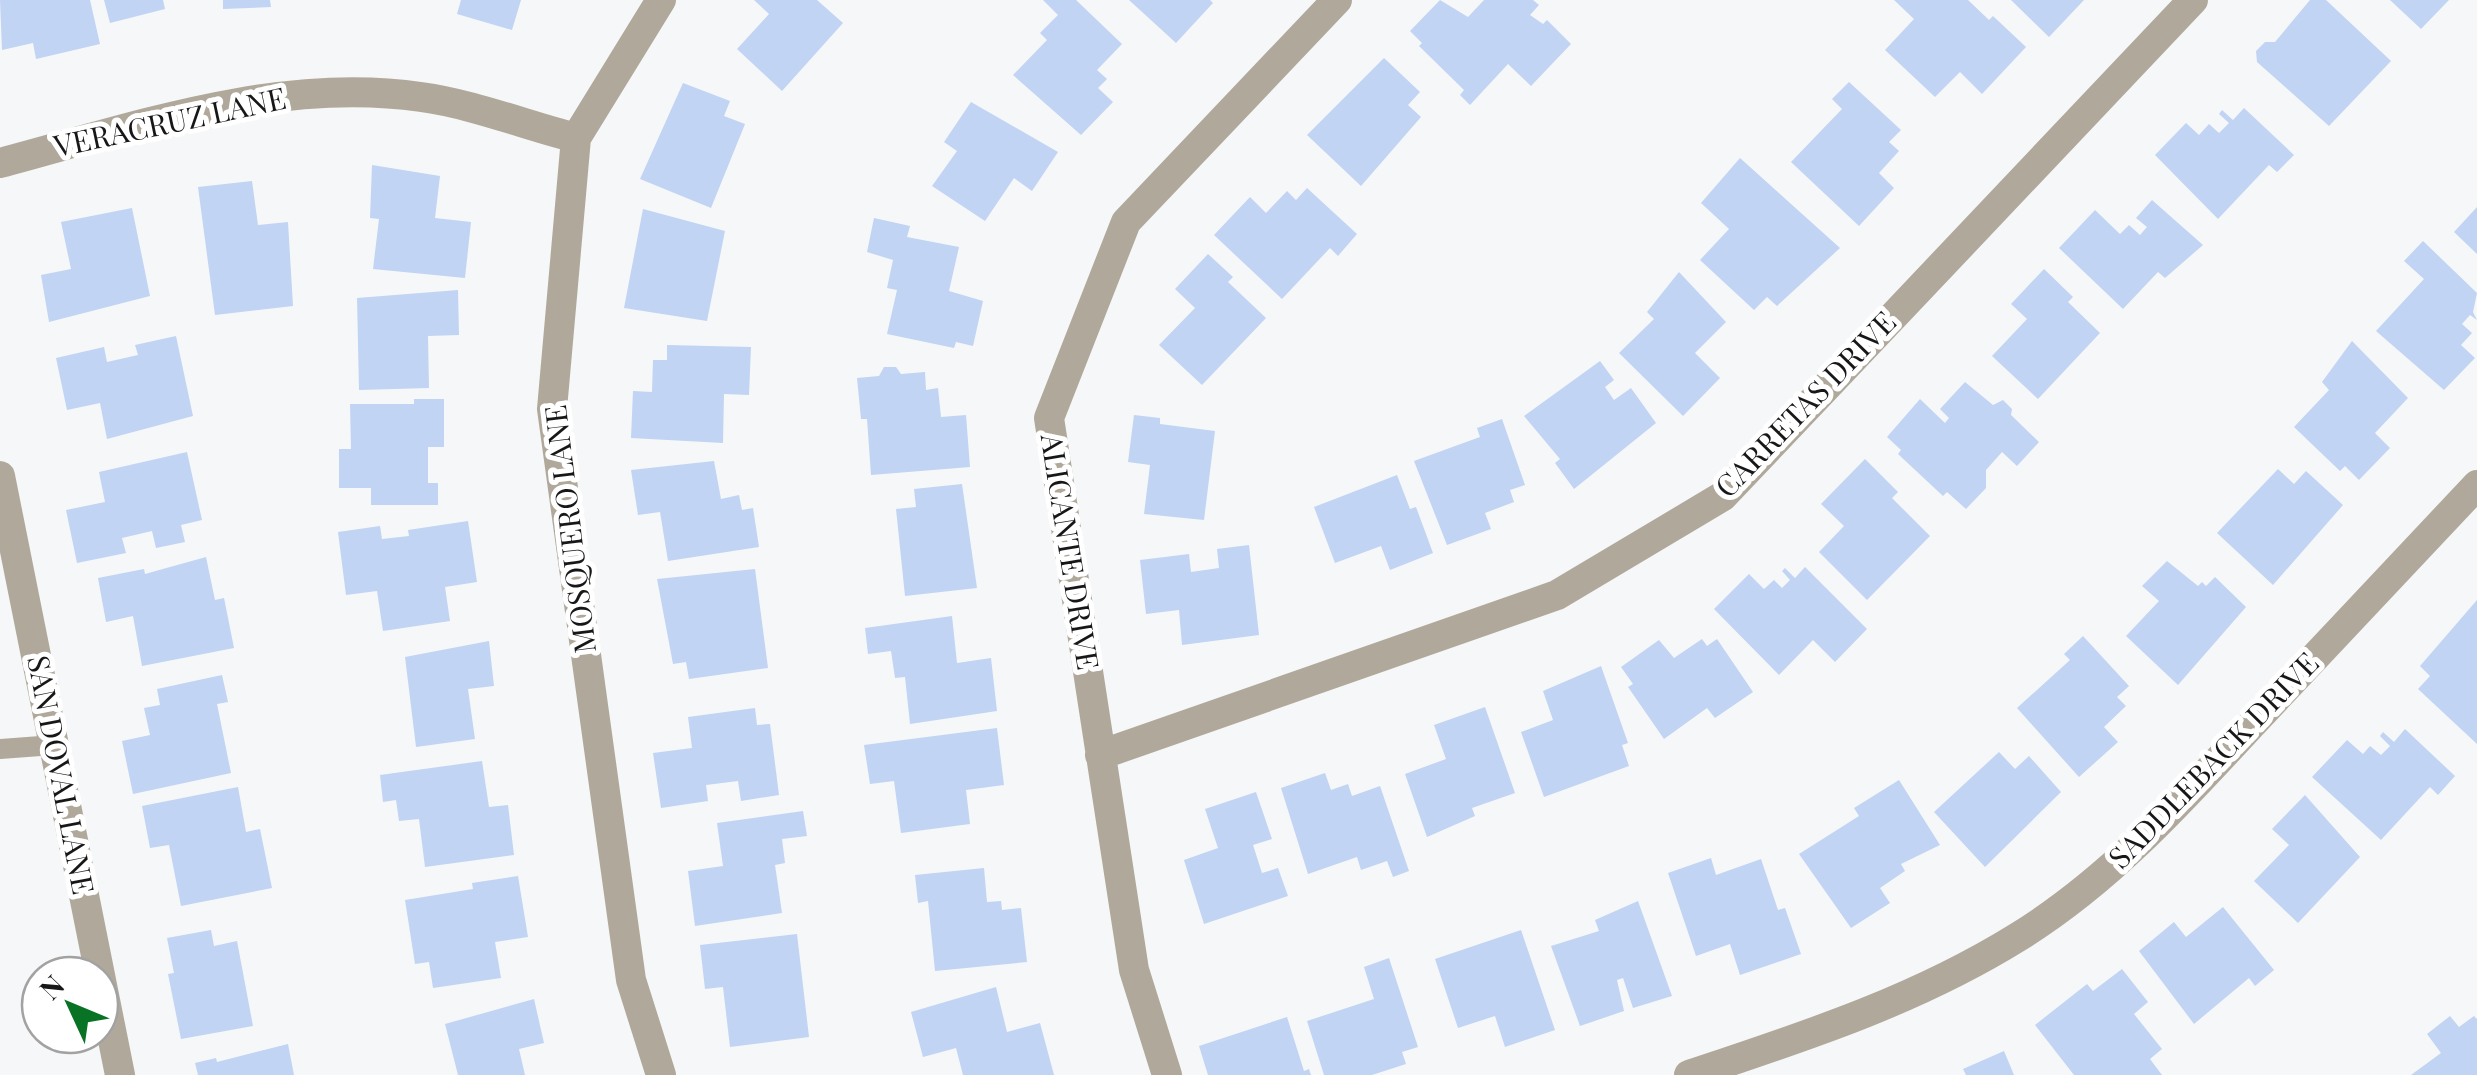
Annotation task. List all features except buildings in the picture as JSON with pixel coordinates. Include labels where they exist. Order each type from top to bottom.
[{"type":"street","name":"MOSQUERO LANE","points":[[660,0],[576,138],[552,409],[631,980],[661,1075]]},
{"type":"street","name":"ALICANTE DRIVE","points":[[1167,1075],[1134,970],[1049,418],[1126,222],[1337,0]]},
{"type":"street","name":"CARRETAS DRIVE","points":[[1100,755],[1557,595],[1723,496],[2193,0]]},
{"type":"street","name":"VERACRUZ LANE","points":[[0,162],[272,97],[350,91],[423,97],[576,138]]},
{"type":"street","name":"SAN DOVAL LANE","points":[[0,476],[120,1075]]},
{"type":"street","name":"SADDLEBACK DRIVE","points":[[1690,1075],[1853,1021],[1936,982],[2019,936],[2095,882],[2161,822],[2477,485]]},
{"type":"lane","points":[[0,750],[54,746]]}]
